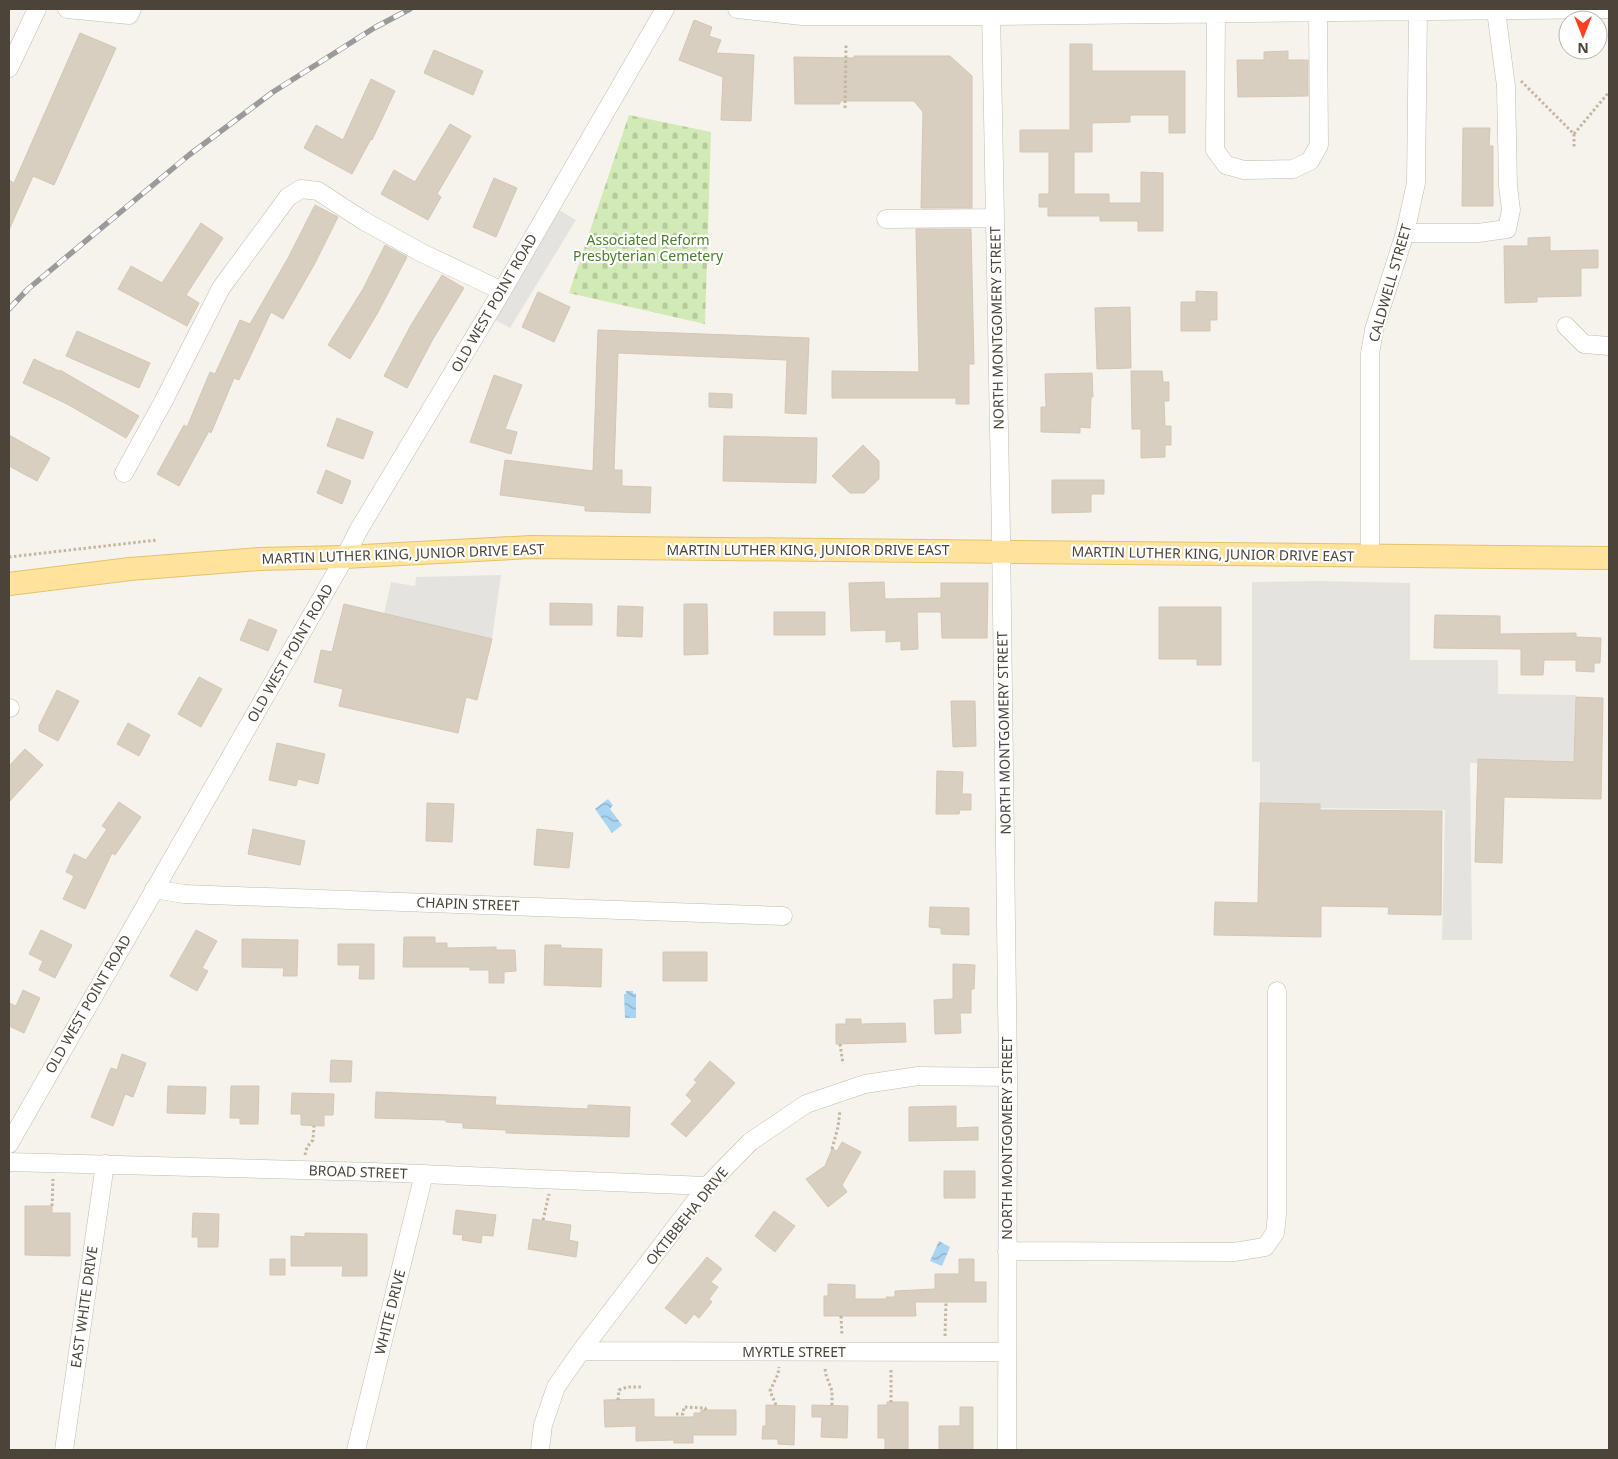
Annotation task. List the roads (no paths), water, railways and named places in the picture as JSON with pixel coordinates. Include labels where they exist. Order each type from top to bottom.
[{"type":"main road","name":"MARTIN LUTHER KING, JUNIOR DRIVE EAST","points":[[9,584],[130,569],[259,559],[346,557],[530,547],[1609,558]]},
{"type":"street","points":[[9,68],[37,9]]},
{"type":"street","points":[[67,9],[129,15],[132,9]]},
{"type":"street","name":"OLD WEST POINT ROAD","points":[[9,1144],[346,557],[358,531],[502,291],[665,9]]},
{"type":"street","points":[[737,9],[802,16],[897,12],[1216,14],[1243,11],[1318,14],[1474,10],[1609,10]]},
{"type":"street","points":[[1405,232],[1478,233],[1507,229],[1511,210],[1508,186],[1506,86],[1496,11]]},
{"type":"street","name":"CALDWELL STREET","points":[[1370,556],[1370,354],[1374,330],[1405,232],[1416,183],[1418,12]]},
{"type":"street","name":"NORTH MONTGOMERY STREET","points":[[991,13],[996,218],[1008,1077],[1007,1450]]},
{"type":"street","points":[[1216,14],[1215,150],[1226,165],[1244,170],[1293,169],[1310,161],[1319,145],[1318,14]]},
{"type":"street","points":[[124,473],[221,288],[288,197],[301,188],[318,192],[422,252],[502,291]]},
{"type":"street","points":[[886,219],[996,218]]},
{"type":"street","points":[[1566,326],[1584,344],[1609,346]]},
{"type":"street","name":"CHAPIN STREET","points":[[154,889],[200,895],[783,916]]},
{"type":"street","points":[[1007,1251],[1218,1253],[1265,1247],[1275,1233],[1277,1215],[1277,991]]},
{"type":"street","name":"OKTIBBEHA DRIVE","points":[[540,1450],[543,1425],[556,1387],[581,1351],[707,1186],[750,1142],[806,1104],[872,1082],[918,1076],[1008,1077]]},
{"type":"street","name":"BROAD STREET","points":[[9,1162],[424,1174],[707,1186]]},
{"type":"street","name":"EAST WHITE DRIVE","points":[[64,1450],[104,1164]]},
{"type":"street","name":"WHITE DRIVE","points":[[356,1450],[424,1174]]},
{"type":"street","name":"MYRTLE STREET","points":[[581,1351],[1006,1352]]},
{"type":"water","points":[[608,799],[613,805],[610,809],[622,825],[612,833],[595,809]]},
{"type":"water","points":[[626,991],[633,991],[633,994],[636,993],[636,1018],[625,1018],[624,994],[626,994]]},
{"type":"water","points":[[939,1241],[950,1247],[942,1266],[930,1261]]},
{"type":"railway","points":[[9,309],[28,289],[189,155],[273,92],[374,28],[410,9]]},
{"type":"park label","name":"Associated Reform Presbyterian Cemetery","points":[[648,248]]}]
